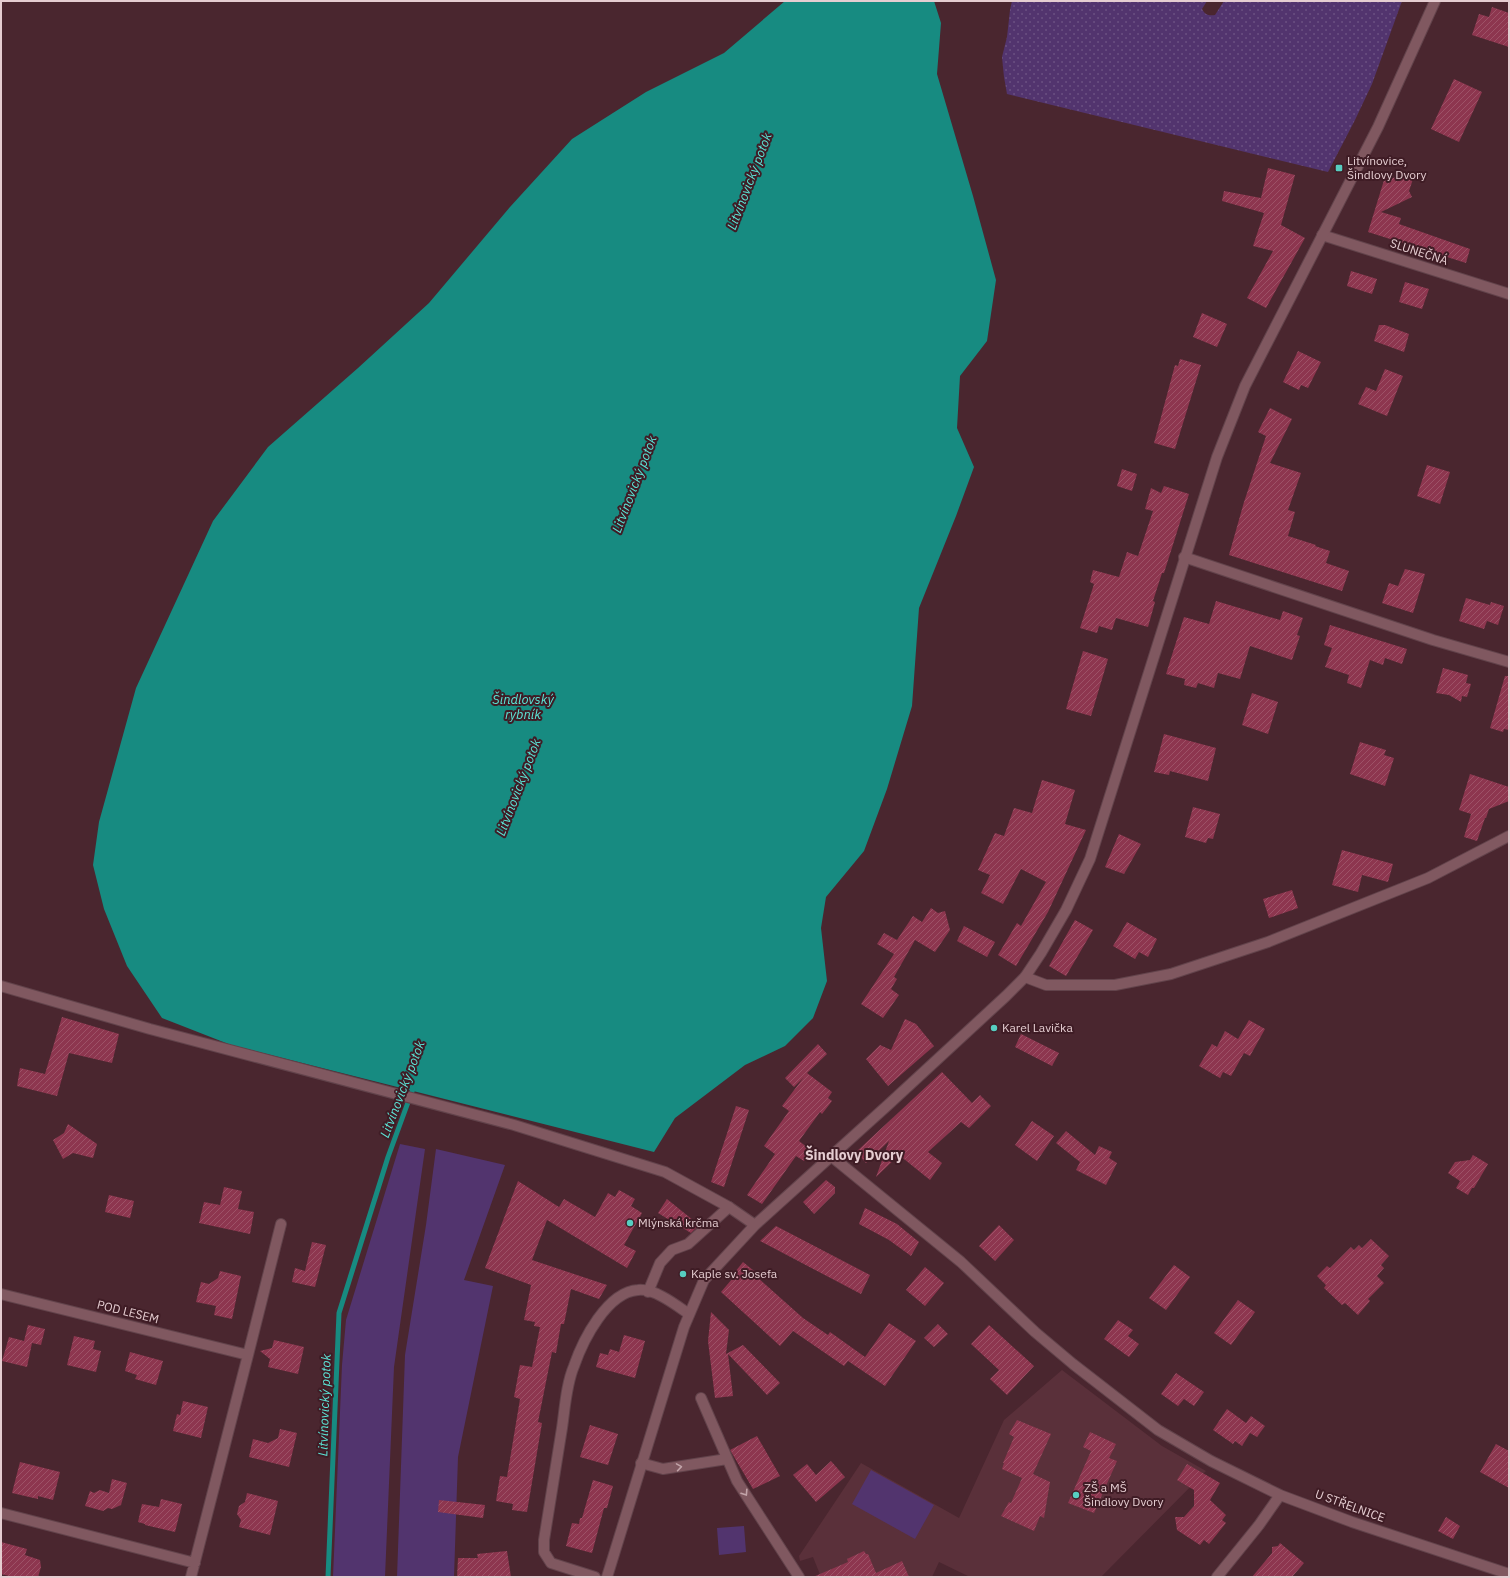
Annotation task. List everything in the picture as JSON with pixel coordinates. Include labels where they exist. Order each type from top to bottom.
[{"type":"street","points":[[607,1577],[682,1332],[704,1280],[755,1225],[895,1099],[1025,977],[1066,910],[1090,859],[1184,557],[1217,457],[1245,386],[1378,126],[1435,1]]},
{"type":"street","name":"SLUNEČNÁ","points":[[1322,235],[1509,294]]},
{"type":"street","points":[[1184,557],[1433,640],[1509,662]]},
{"type":"street","points":[[1025,977],[1046,985],[1115,985],[1171,974],[1268,942],[1428,878],[1509,836]]},
{"type":"street","points":[[1,986],[150,1029],[514,1125],[665,1172],[730,1207],[755,1225]]},
{"type":"street","name":"U STŘELNICE","points":[[830,1156],[961,1262],[1035,1332],[1158,1430],[1211,1461],[1280,1495],[1352,1522],[1509,1574]]},
{"type":"street","points":[[648,1292],[660,1264],[672,1250],[688,1244],[730,1207]]},
{"type":"street","points":[[192,1577],[280,1224]]},
{"type":"street","points":[[595,1577],[551,1563],[544,1552],[544,1540],[567,1394],[573,1367],[585,1340],[601,1315],[613,1301],[626,1293],[638,1290],[655,1293],[689,1314]]},
{"type":"street","name":"POD LESEM","points":[[1,1294],[248,1355]]},
{"type":"street","points":[[701,1398],[737,1481],[799,1577]]},
{"type":"street","points":[[642,1463],[662,1469],[727,1459]]},
{"type":"street","points":[[1217,1577],[1259,1525],[1280,1495]]},
{"type":"street","points":[[1,1513],[195,1563]]},
{"type":"shaded area","points":[[1012,1],[1207,1],[1202,9],[1203,11],[1207,15],[1215,15],[1224,1],[1402,1],[1372,84],[1328,172],[1007,94],[1002,57],[1007,37]]},
{"type":"shaded area","points":[[400,1144],[425,1149],[394,1367],[385,1577],[333,1577],[342,1365],[346,1320]]},
{"type":"shaded area","points":[[436,1149],[505,1165],[464,1280],[493,1286],[458,1457],[454,1577],[397,1577],[405,1355],[426,1225]]},
{"type":"shaded area","name":"ZŠ a MŠ Šindlovy Dvory","points":[[1062,1370],[1162,1446],[1206,1471],[1101,1577],[970,1577],[939,1562],[932,1577],[821,1577],[813,1557],[800,1561],[799,1556],[861,1463],[959,1518],[1004,1420]]},
{"type":"shaded area","points":[[871,1470],[934,1505],[915,1539],[852,1504]]},
{"type":"shaded area","points":[[744,1526],[746,1552],[719,1555],[717,1528]]},
{"type":"water","name":"Šindlovský rybník","points":[[785,1],[934,1],[941,23],[937,74],[996,280],[987,341],[960,376],[957,428],[974,467],[919,608],[912,706],[887,789],[864,851],[826,897],[821,928],[827,981],[813,1018],[785,1046],[745,1065],[675,1118],[654,1152],[231,1045],[162,1018],[127,966],[104,909],[93,865],[99,822],[136,688],[213,521],[268,447],[429,303],[510,207],[572,139],[646,92],[724,53]]},
{"type":"building","points":[[1492,7],[1509,13],[1509,47],[1472,35],[1479,14],[1489,17]]},
{"type":"building","points":[[1454,79],[1482,92],[1459,142],[1431,129]]},
{"type":"building","points":[[1268,168],[1295,175],[1281,225],[1305,238],[1266,308],[1247,298],[1273,251],[1253,246],[1264,213],[1222,201],[1224,191],[1261,198]]},
{"type":"building","points":[[1406,172],[1409,178],[1413,179],[1409,191],[1412,197],[1381,212],[1401,218],[1399,224],[1470,249],[1466,263],[1368,232],[1385,177],[1391,179]]},
{"type":"building","points":[[1351,271],[1377,279],[1372,294],[1347,286]]},
{"type":"building","points":[[1405,282],[1429,289],[1422,309],[1399,302]]},
{"type":"building","points":[[1202,313],[1227,324],[1217,347],[1193,337]]},
{"type":"building","points":[[1379,325],[1385,325],[1409,334],[1404,352],[1374,341]]},
{"type":"building","points":[[1298,351],[1321,362],[1308,388],[1301,385],[1299,390],[1283,382]]},
{"type":"building","points":[[1180,359],[1201,365],[1175,449],[1154,443],[1175,365],[1178,366]]},
{"type":"building","points":[[1385,369],[1403,376],[1387,416],[1358,404],[1366,387],[1376,391]]},
{"type":"building","points":[[1270,408],[1292,419],[1270,463],[1301,473],[1288,510],[1295,512],[1288,536],[1330,551],[1326,563],[1349,571],[1342,591],[1229,555],[1244,502],[1266,436],[1258,432]]},
{"type":"building","points":[[1427,465],[1450,472],[1440,504],[1417,496]]},
{"type":"building","points":[[1122,469],[1137,474],[1132,491],[1117,486]]},
{"type":"building","points":[[1164,486],[1189,494],[1164,573],[1162,573],[1153,601],[1155,602],[1148,627],[1116,618],[1112,630],[1099,626],[1097,633],[1080,628],[1094,584],[1090,582],[1093,570],[1119,577],[1127,552],[1138,556],[1153,511],[1145,509],[1151,488],[1161,493]]},
{"type":"building","points":[[1405,569],[1425,574],[1413,613],[1382,603],[1389,583],[1398,586]]},
{"type":"building","points":[[1466,598],[1490,605],[1491,602],[1504,606],[1498,625],[1487,621],[1484,629],[1459,621]]},
{"type":"building","points":[[1216,601],[1280,620],[1283,611],[1303,618],[1297,635],[1300,636],[1292,660],[1250,646],[1240,679],[1218,673],[1214,688],[1198,683],[1196,688],[1184,685],[1185,679],[1166,674],[1184,617],[1209,624]]},
{"type":"building","points":[[1330,625],[1407,649],[1402,664],[1385,658],[1383,665],[1370,660],[1361,688],[1347,683],[1349,675],[1325,667],[1332,648],[1324,645]]},
{"type":"building","points":[[1083,651],[1108,659],[1091,716],[1066,709]]},
{"type":"building","points":[[1443,668],[1468,675],[1466,683],[1471,684],[1467,697],[1462,696],[1461,702],[1449,695],[1436,693]]},
{"type":"building","points":[[1505,676],[1509,676],[1509,730],[1504,729],[1503,732],[1490,728]]},
{"type":"building","points":[[1252,693],[1278,702],[1268,734],[1242,725]]},
{"type":"building","points":[[1164,734],[1216,748],[1208,781],[1170,771],[1169,775],[1154,772]]},
{"type":"building","points":[[1360,742],[1386,750],[1384,755],[1394,758],[1385,786],[1350,774]]},
{"type":"building","points":[[1470,774],[1509,787],[1509,801],[1489,809],[1477,841],[1464,837],[1471,814],[1459,810]]},
{"type":"building","points":[[1042,780],[1075,790],[1065,824],[1086,830],[1048,912],[1016,966],[998,955],[1017,923],[1021,926],[1046,882],[1021,869],[1003,904],[981,893],[990,875],[978,870],[995,833],[1004,836],[1014,808],[1032,813]]},
{"type":"building","points":[[1193,807],[1220,814],[1213,839],[1208,838],[1206,843],[1185,837]]},
{"type":"building","points":[[1119,834],[1141,844],[1124,874],[1105,867]]},
{"type":"building","points":[[1342,850],[1393,864],[1388,882],[1362,875],[1358,892],[1332,885]]},
{"type":"building","points":[[1292,890],[1298,908],[1269,918],[1263,899]]},
{"type":"building","points":[[931,908],[938,913],[945,911],[950,930],[935,952],[915,940],[894,977],[897,979],[891,989],[899,995],[883,1018],[861,1004],[894,954],[877,944],[884,933],[897,940],[913,916],[922,922]]},
{"type":"building","points":[[1075,920],[1093,930],[1066,976],[1049,966]]},
{"type":"building","points":[[1127,922],[1157,939],[1148,957],[1139,952],[1135,959],[1113,946]]},
{"type":"building","points":[[964,926],[995,942],[987,957],[957,941]]},
{"type":"building","points":[[62,1017],[119,1034],[112,1063],[69,1053],[57,1096],[17,1086],[20,1068],[45,1074]]},
{"type":"building","points":[[905,1019],[916,1024],[934,1046],[888,1086],[866,1059],[880,1045],[891,1050]]},
{"type":"building","points":[[1249,1020],[1265,1029],[1250,1056],[1244,1053],[1231,1076],[1223,1072],[1220,1078],[1199,1066],[1212,1044],[1217,1047],[1225,1031],[1238,1039]]},
{"type":"building","points":[[1021,1034],[1059,1053],[1052,1066],[1015,1047]]},
{"type":"building","points":[[818,1044],[827,1054],[807,1073],[832,1092],[828,1098],[832,1101],[822,1114],[820,1112],[799,1141],[812,1151],[804,1161],[796,1156],[762,1204],[747,1195],[775,1154],[764,1146],[789,1111],[782,1106],[804,1077],[794,1087],[785,1078]]},
{"type":"building","points":[[942,1072],[972,1103],[980,1095],[991,1106],[969,1128],[961,1122],[928,1152],[942,1163],[930,1180],[899,1155],[876,1177],[889,1141],[866,1163],[856,1152]]},
{"type":"building","points":[[736,1106],[749,1110],[724,1187],[711,1182]]},
{"type":"building","points":[[1032,1121],[1054,1136],[1037,1161],[1015,1145]]},
{"type":"building","points":[[68,1124],[97,1144],[93,1158],[73,1153],[63,1159],[53,1140],[64,1133]]},
{"type":"building","points":[[1066,1131],[1095,1155],[1099,1146],[1112,1152],[1109,1158],[1117,1163],[1106,1185],[1076,1170],[1080,1162],[1056,1143]]},
{"type":"building","points":[[1473,1155],[1488,1164],[1474,1188],[1472,1188],[1468,1195],[1456,1188],[1460,1181],[1448,1173],[1455,1162],[1470,1160]]},
{"type":"building","points":[[826,1180],[835,1187],[835,1193],[814,1214],[803,1202]]},
{"type":"building","points":[[518,1181],[559,1207],[564,1199],[595,1217],[608,1193],[615,1197],[619,1190],[635,1199],[631,1206],[642,1213],[624,1245],[636,1251],[627,1268],[547,1220],[532,1260],[607,1285],[599,1299],[571,1289],[564,1324],[561,1324],[556,1353],[552,1352],[538,1422],[542,1423],[527,1512],[512,1510],[513,1504],[496,1501],[500,1476],[507,1477],[520,1399],[514,1397],[520,1365],[532,1367],[540,1327],[534,1326],[535,1322],[524,1320],[531,1285],[485,1268]]},
{"type":"building","points":[[224,1187],[242,1191],[238,1209],[254,1212],[250,1234],[199,1223],[204,1202],[220,1205]]},
{"type":"building","points":[[109,1195],[134,1201],[130,1218],[105,1212]]},
{"type":"building","points":[[667,1199],[699,1225],[691,1233],[658,1213]]},
{"type":"building","points":[[865,1208],[897,1224],[919,1242],[911,1256],[889,1240],[859,1224]]},
{"type":"building","points":[[999,1225],[1014,1240],[995,1261],[979,1246]]},
{"type":"building","points":[[776,1226],[870,1275],[861,1294],[760,1241]]},
{"type":"building","points":[[1371,1239],[1389,1256],[1381,1265],[1384,1268],[1377,1276],[1384,1283],[1368,1299],[1370,1301],[1358,1315],[1345,1303],[1342,1305],[1324,1288],[1326,1285],[1317,1276],[1327,1266],[1330,1268],[1351,1247],[1354,1250],[1359,1245],[1362,1248]]},
{"type":"building","points":[[312,1242],[326,1245],[315,1287],[292,1282],[295,1268],[305,1271]]},
{"type":"building","points":[[743,1262],[759,1275],[757,1277],[803,1318],[828,1335],[830,1332],[865,1357],[889,1323],[916,1341],[885,1386],[848,1361],[844,1366],[793,1331],[780,1346],[721,1292]]},
{"type":"building","points":[[1174,1265],[1190,1277],[1166,1310],[1149,1298]]},
{"type":"building","points":[[925,1267],[944,1283],[925,1306],[906,1290]]},
{"type":"building","points":[[220,1271],[241,1276],[232,1319],[214,1315],[216,1306],[196,1302],[201,1282],[209,1284],[218,1278]]},
{"type":"building","points":[[1238,1300],[1255,1312],[1231,1345],[1214,1333]]},
{"type":"building","points":[[711,1312],[729,1330],[726,1354],[743,1345],[780,1383],[767,1395],[728,1354],[733,1396],[715,1398],[708,1341]]},
{"type":"building","points":[[1118,1320],[1133,1330],[1128,1336],[1139,1344],[1129,1357],[1104,1339]]},
{"type":"building","points":[[938,1324],[948,1334],[934,1347],[924,1338]]},
{"type":"building","points":[[28,1325],[45,1329],[41,1345],[32,1343],[27,1367],[2,1361],[9,1337],[24,1341]]},
{"type":"building","points":[[989,1325],[1034,1366],[1007,1395],[990,1379],[999,1370],[971,1344]]},
{"type":"building","points":[[624,1335],[645,1341],[635,1378],[596,1367],[600,1353],[608,1355],[610,1349],[619,1352]]},
{"type":"building","points":[[74,1336],[95,1341],[93,1349],[101,1351],[96,1372],[67,1365]]},
{"type":"building","points":[[274,1340],[304,1347],[298,1374],[268,1367],[270,1359],[260,1351],[272,1348]]},
{"type":"building","points":[[130,1352],[163,1361],[156,1385],[135,1379],[137,1375],[125,1371]]},
{"type":"building","points":[[1176,1373],[1204,1392],[1194,1406],[1184,1399],[1178,1406],[1161,1394]]},
{"type":"building","points":[[183,1401],[208,1407],[201,1438],[173,1431],[177,1414],[180,1415]]},
{"type":"building","points":[[1227,1409],[1246,1423],[1251,1416],[1265,1426],[1257,1437],[1250,1433],[1242,1446],[1235,1441],[1233,1444],[1213,1430]]},
{"type":"building","points":[[1017,1420],[1051,1434],[1033,1474],[1050,1482],[1044,1518],[1040,1516],[1034,1531],[1001,1516],[1009,1502],[1011,1503],[1022,1478],[1002,1469],[1014,1437],[1009,1434]]},
{"type":"building","points":[[590,1425],[618,1434],[608,1465],[580,1457]]},
{"type":"building","points":[[280,1429],[297,1433],[289,1467],[249,1457],[253,1439],[268,1443],[278,1438]]},
{"type":"building","points":[[1090,1432],[1116,1444],[1109,1458],[1117,1461],[1094,1513],[1068,1503],[1091,1451],[1083,1447]]},
{"type":"building","points":[[757,1436],[780,1476],[753,1489],[730,1450]]},
{"type":"building","points":[[1496,1444],[1509,1451],[1509,1488],[1480,1472]]},
{"type":"building","points":[[831,1461],[845,1477],[816,1502],[793,1475],[807,1464],[816,1475]]},
{"type":"building","points":[[20,1462],[60,1472],[53,1500],[38,1496],[38,1499],[12,1493]]},
{"type":"building","points":[[1187,1464],[1220,1483],[1210,1500],[1226,1515],[1222,1520],[1226,1523],[1209,1544],[1204,1540],[1200,1545],[1177,1530],[1175,1517],[1184,1517],[1194,1506],[1194,1490],[1177,1480]]},
{"type":"building","points":[[112,1479],[127,1483],[121,1505],[112,1509],[108,1508],[103,1511],[85,1506],[90,1491],[94,1493],[100,1490],[109,1493]]},
{"type":"building","points":[[593,1480],[613,1486],[607,1508],[604,1508],[592,1553],[566,1546],[572,1523],[579,1524],[580,1518],[582,1518]]},
{"type":"building","points":[[247,1493],[278,1501],[270,1535],[239,1527],[241,1520],[237,1514],[239,1506],[245,1502]]},
{"type":"building","points":[[161,1499],[182,1504],[175,1532],[138,1522],[142,1504],[159,1507]]},
{"type":"building","points":[[439,1500],[485,1505],[483,1518],[438,1512]]},
{"type":"building","points":[[1446,1517],[1460,1526],[1453,1539],[1438,1531]]},
{"type":"building","points":[[1,1542],[27,1549],[25,1555],[40,1560],[41,1567],[38,1577],[13,1577],[1,1574]]},
{"type":"building","points":[[1280,1543],[1304,1563],[1292,1577],[1252,1577],[1272,1553],[1272,1547],[1278,1546]]},
{"type":"building","points":[[507,1551],[511,1577],[457,1577],[458,1558],[478,1558],[477,1554]]},
{"type":"building","points":[[864,1551],[868,1554],[876,1573],[902,1561],[909,1577],[813,1577],[848,1562],[847,1559]]},
{"type":"waterway","name":"Litvínovický potok","points":[[328,1577],[339,1313],[388,1157],[414,1086]]},
{"type":"place","name":"Litvínovice, Šindlovy Dvory","points":[[1339,168]]},
{"type":"place","name":"Karel Lavička","points":[[994,1028]]},
{"type":"place","name":"Mlýnská krčma","points":[[630,1223]]},
{"type":"place","name":"Kaple sv. Josefa","points":[[683,1274]]},
{"type":"place","name":"ZŠ a MŠ Šindlovy Dvory","points":[[1076,1495]]},
{"type":"district","name":"Šindlovy Dvory","points":[[854,1155]]}]
